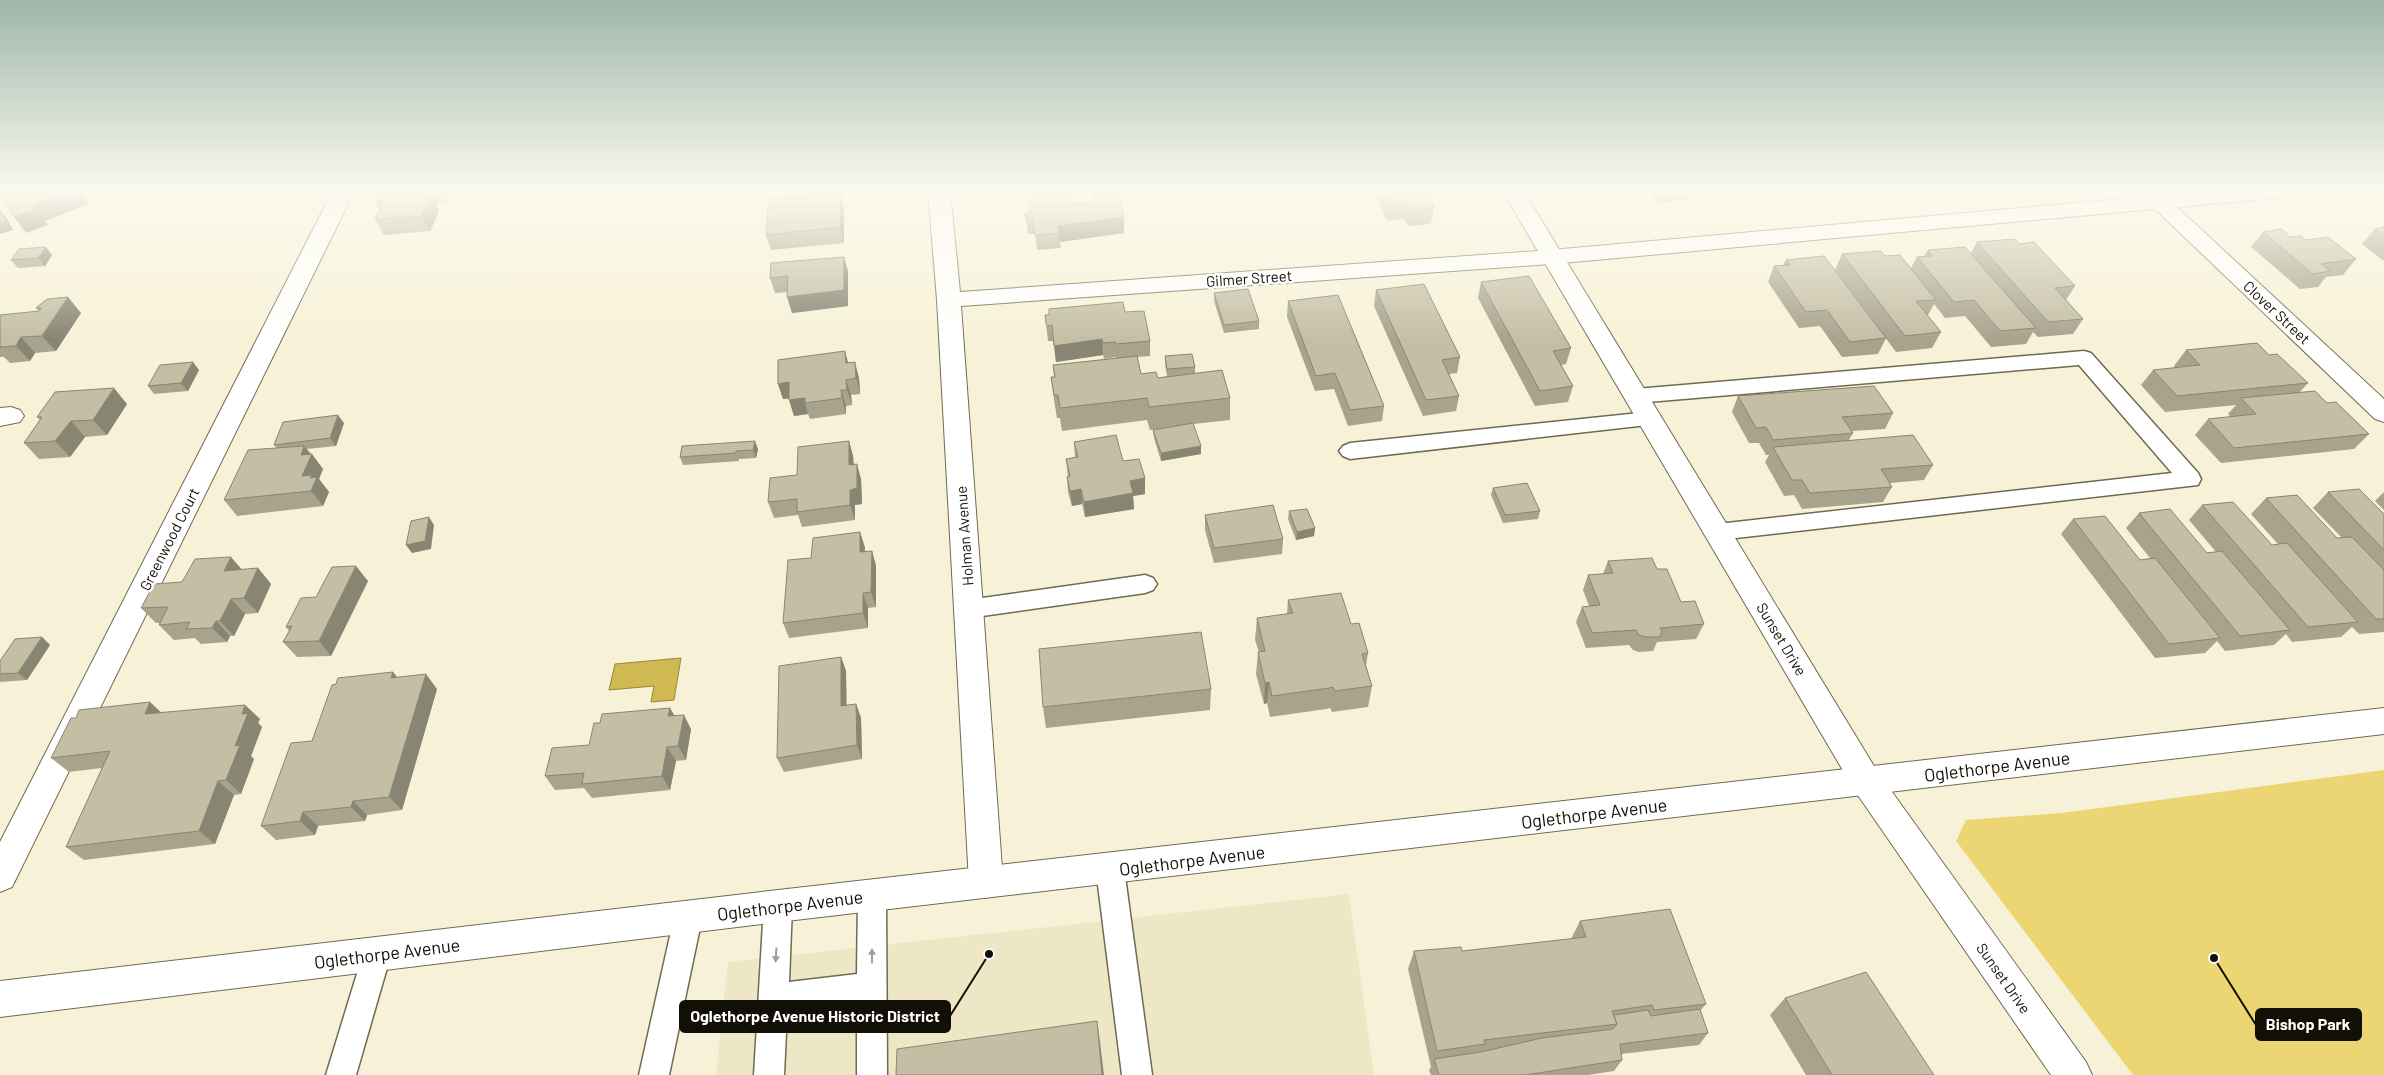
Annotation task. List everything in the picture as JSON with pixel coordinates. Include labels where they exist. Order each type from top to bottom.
[{"type":"street","name":"Greenwood Court","points":[[0,876],[319,240]]},
{"type":"street","name":"Holman Avenue","points":[[944,240],[986,882]]},
{"type":"street","name":"Sunset Drive","points":[[1540,240],[1718,532],[1866,781],[2073,1075]]},
{"type":"street","name":"Gilmer Street","points":[[949,300],[1550,257],[1717,240]]},
{"type":"street","name":"Clover Street","points":[[2201,240],[2384,413]]},
{"type":"street","name":"Oglethorpe Avenue","points":[[0,999],[872,895],[2384,721]]},
{"type":"lane","points":[[1636,396],[2084,358],[2190,479],[1718,532]]},
{"type":"lane","points":[[1350,451],[1649,419]]},
{"type":"lane","points":[[968,609],[1145,584]]},
{"type":"lane","points":[[1110,869],[1137,1075]]},
{"type":"lane","points":[[872,895],[872,1075]]},
{"type":"lane","points":[[769,1075],[778,906]]},
{"type":"lane","points":[[654,1075],[688,918]]},
{"type":"lane","points":[[341,1075],[377,954]]},
{"type":"lane","points":[[774,998],[872,987]]},
{"type":"shaded area","points":[[681,658],[674,700],[651,702],[654,686],[609,690],[615,664]]},
{"type":"shaded area","points":[[2384,770],[2384,1075],[2133,1075],[1956,841],[1966,820],[2062,813]]},
{"type":"shaded area","points":[[1349,894],[1374,1075],[716,1075],[728,962]]},
{"type":"building","points":[[2016,240],[2019,244],[2034,242],[2075,286],[2055,288],[2083,319],[2048,322],[1977,242]]},
{"type":"building","points":[[2273,240],[2332,240],[2356,259],[2321,264],[2330,271],[2313,274]]},
{"type":"building","points":[[46,247],[38,258],[11,260],[19,249]]},
{"type":"building","points":[[1965,247],[2036,328],[2000,331],[1974,300],[1954,302],[1917,257],[1932,256],[1928,250]]},
{"type":"building","points":[[1881,251],[1885,256],[1900,255],[1936,300],[1916,301],[1941,332],[1905,336],[1842,254]]},
{"type":"building","points":[[1824,256],[1886,338],[1850,342],[1827,310],[1806,312],[1774,266],[1790,265],[1786,260]]},
{"type":"building","points":[[844,257],[844,290],[787,297],[788,276],[770,278],[771,263]]},
{"type":"building","points":[[1529,276],[1571,348],[1553,351],[1573,386],[1540,391],[1481,282]]},
{"type":"building","points":[[1424,284],[1460,357],[1442,360],[1459,396],[1426,400],[1376,290]]},
{"type":"building","points":[[1248,289],[1259,321],[1224,325],[1214,293]]},
{"type":"building","points":[[1338,295],[1384,406],[1350,410],[1335,373],[1316,376],[1288,301]]},
{"type":"building","points":[[68,297],[42,336],[21,337],[16,346],[0,347],[0,315],[39,311],[41,308],[36,308],[47,299]]},
{"type":"building","points":[[1123,302],[1125,312],[1144,311],[1150,341],[1116,344],[1115,342],[1103,343],[1102,339],[1054,346],[1052,325],[1047,326],[1046,323],[1045,315],[1049,315],[1049,309]]},
{"type":"building","points":[[2257,343],[2269,355],[2277,354],[2308,383],[2177,396],[2153,370],[2200,365],[2186,350]]},
{"type":"building","points":[[845,351],[846,363],[855,362],[856,378],[846,380],[847,390],[841,390],[842,398],[805,403],[805,398],[789,400],[789,382],[778,384],[778,360]]},
{"type":"building","points":[[1192,354],[1195,367],[1167,369],[1165,356]]},
{"type":"building","points":[[1137,356],[1141,374],[1156,372],[1158,378],[1222,370],[1230,398],[1149,407],[1147,398],[1060,408],[1058,395],[1054,395],[1051,377],[1055,377],[1053,365]]},
{"type":"building","points":[[193,362],[181,383],[148,386],[160,365]]},
{"type":"building","points":[[1874,386],[1893,413],[1842,417],[1853,433],[1773,440],[1766,427],[1756,428],[1738,396]]},
{"type":"building","points":[[114,388],[93,420],[71,421],[55,441],[24,443],[42,417],[37,417],[55,392]]},
{"type":"building","points":[[2315,391],[2327,403],[2336,402],[2369,434],[2234,448],[2208,419],[2256,414],[2241,398]]},
{"type":"building","points":[[338,415],[330,438],[274,445],[283,422]]},
{"type":"building","points":[[1193,423],[1201,446],[1161,453],[1153,430]]},
{"type":"building","points":[[1116,435],[1123,461],[1139,459],[1145,478],[1130,481],[1133,493],[1084,502],[1081,489],[1070,491],[1067,477],[1070,476],[1066,459],[1078,457],[1074,442]]},
{"type":"building","points":[[1913,435],[1933,465],[1881,469],[1892,487],[1810,493],[1802,480],[1792,480],[1773,447]]},
{"type":"building","points":[[755,441],[753,450],[680,457],[682,446]]},
{"type":"building","points":[[849,441],[849,465],[857,464],[857,488],[850,490],[850,505],[797,512],[797,499],[768,502],[770,478],[797,475],[798,447]]},
{"type":"building","points":[[304,446],[301,455],[312,454],[302,476],[312,475],[310,478],[317,477],[311,491],[224,500],[248,450]]},
{"type":"building","points":[[1527,483],[1540,511],[1505,515],[1493,488]]},
{"type":"building","points":[[2359,489],[2384,514],[2384,550],[2328,492]]},
{"type":"building","points":[[2297,495],[2337,538],[2352,537],[2384,570],[2384,619],[2376,619],[2266,498]]},
{"type":"building","points":[[2233,502],[2272,545],[2287,543],[2358,622],[2308,627],[2202,505]]},
{"type":"building","points":[[1273,505],[1283,539],[1214,548],[1205,515]]},
{"type":"building","points":[[1307,509],[1315,528],[1297,532],[1289,511]]},
{"type":"building","points":[[2170,509],[2207,553],[2222,551],[2290,630],[2240,636],[2139,513]]},
{"type":"building","points":[[2105,516],[2140,560],[2155,558],[2220,638],[2169,644],[2073,519]]},
{"type":"building","points":[[429,517],[425,541],[406,545],[411,521]]},
{"type":"building","points":[[860,532],[860,552],[872,551],[871,592],[863,593],[863,613],[783,623],[788,560],[811,558],[813,538]]},
{"type":"building","points":[[231,557],[224,571],[258,568],[244,598],[231,599],[220,621],[216,621],[212,628],[186,629],[190,622],[159,625],[168,607],[141,608],[154,584],[182,582],[195,559]]},
{"type":"building","points":[[1652,558],[1657,569],[1667,569],[1681,602],[1695,601],[1704,624],[1660,628],[1662,631],[1660,637],[1639,635],[1636,630],[1592,633],[1582,607],[1600,605],[1588,575],[1613,573],[1608,561]]},
{"type":"building","points":[[356,566],[319,641],[283,642],[292,626],[286,627],[301,598],[316,597],[332,567]]},
{"type":"building","points":[[1341,593],[1351,624],[1359,623],[1368,653],[1362,654],[1372,686],[1335,691],[1333,687],[1272,696],[1269,682],[1265,683],[1258,652],[1265,651],[1257,618],[1293,613],[1288,600]]},
{"type":"building","points":[[1201,632],[1211,689],[1043,707],[1039,649]]},
{"type":"building","points":[[42,637],[18,673],[0,674],[0,661],[15,639]]},
{"type":"building","points":[[841,657],[841,706],[856,704],[857,745],[777,758],[779,666]]},
{"type":"building","points":[[393,672],[391,678],[426,674],[389,797],[353,801],[351,807],[303,812],[300,821],[261,826],[291,743],[312,741],[332,685],[336,684],[338,678]]},
{"type":"building","points":[[150,702],[145,714],[245,705],[242,714],[248,713],[235,746],[240,745],[226,780],[218,781],[199,831],[66,847],[110,751],[51,758],[71,718],[76,718],[79,710]]},
{"type":"building","points":[[670,708],[668,716],[684,715],[678,746],[667,747],[662,776],[582,784],[584,773],[545,776],[552,748],[589,745],[594,723],[600,723],[602,714]]},
{"type":"building","points":[[1670,909],[1706,1004],[1654,1010],[1652,1005],[1612,1011],[1617,1024],[1484,1040],[1485,1044],[1437,1051],[1414,951],[1461,947],[1462,951],[1586,937],[1580,921]]},
{"type":"building","points":[[1866,972],[1934,1075],[1832,1075],[1785,998]]},
{"type":"building","points":[[1700,1009],[1708,1033],[1620,1044],[1622,1060],[1525,1075],[1439,1075],[1434,1059],[1481,1052],[1542,1038],[1613,1029],[1617,1024],[1614,1015],[1648,1010],[1651,1016]]},
{"type":"building","points":[[1097,1021],[1102,1075],[896,1075],[897,1049]]},
{"type":"place","name":"Oglethorpe Avenue Historic District","points":[[989,954]]},
{"type":"place","name":"Bishop Park","points":[[2214,958]]}]
